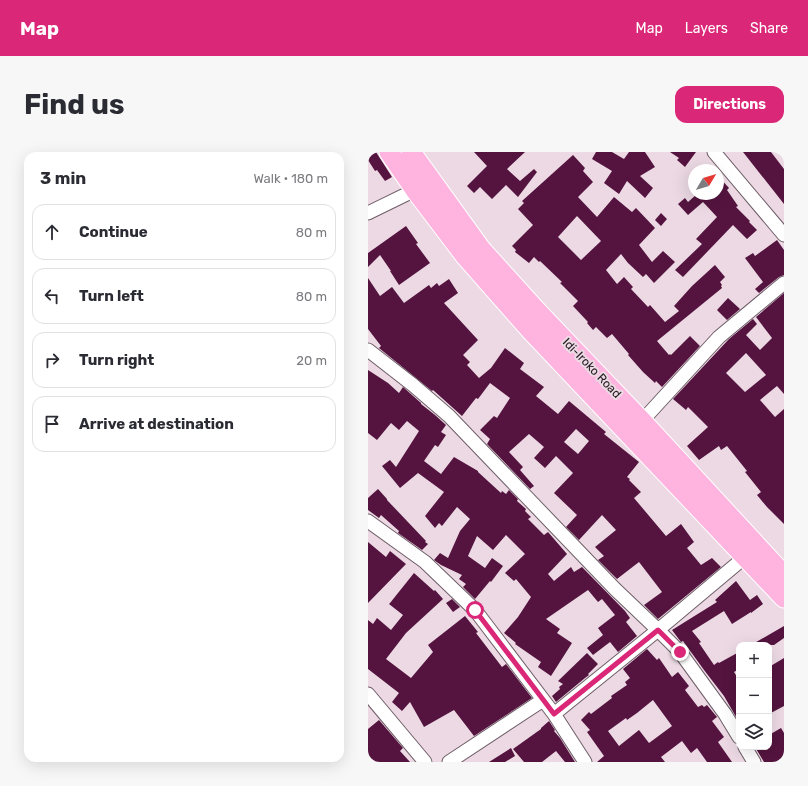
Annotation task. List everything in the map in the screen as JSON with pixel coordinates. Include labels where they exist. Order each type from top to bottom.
[{"type":"highway","points":[[389,152],[415,190],[465,256],[532,332],[784,598]]},
{"type":"highway","name":"Idi-Iroko Road","points":[[411,152],[481,249],[538,312],[642,420],[784,575]]},
{"type":"street","points":[[714,152],[784,235]]},
{"type":"street","points":[[368,213],[415,190]]},
{"type":"street","points":[[642,420],[720,337],[784,283]]},
{"type":"street","points":[[368,350],[413,385],[449,416],[615,589],[680,652],[725,714],[736,732]]},
{"type":"street","points":[[368,521],[425,562],[475,610],[554,714],[585,762]]},
{"type":"street","points":[[554,714],[745,557]]},
{"type":"street","points":[[368,694],[425,762]]},
{"type":"street","points":[[449,762],[543,700]]},
{"type":"street","points":[[747,750],[754,762]]},
{"type":"building","points":[[368,152],[376,152],[392,177],[385,181],[377,170],[375,171],[368,160]]},
{"type":"building","points":[[474,152],[525,152],[507,169],[520,181],[534,169],[537,172],[518,197],[506,185],[492,199],[480,187],[474,193],[467,186],[487,166]]},
{"type":"building","points":[[596,152],[612,152],[624,159],[629,152],[645,152],[655,167],[640,176],[653,188],[645,198],[627,181],[619,194],[604,183],[612,171],[592,159]]},
{"type":"building","points":[[670,152],[696,152],[685,167],[677,160],[679,158]]},
{"type":"building","points":[[743,152],[771,152],[784,169],[784,204]]},
{"type":"building","points":[[573,155],[585,168],[583,171],[593,182],[578,197],[597,217],[614,197],[632,212],[636,208],[655,228],[639,245],[652,262],[663,251],[675,262],[654,283],[646,274],[643,277],[621,254],[606,270],[617,284],[624,277],[633,287],[631,289],[648,307],[650,305],[665,322],[679,311],[674,306],[692,286],[715,265],[725,277],[720,282],[722,288],[657,341],[669,355],[671,355],[690,336],[700,346],[662,387],[643,372],[612,334],[607,338],[596,327],[593,330],[587,323],[588,322],[573,306],[578,301],[560,283],[562,282],[540,261],[539,262],[534,257],[529,263],[515,252],[516,250],[512,246],[533,225],[518,209],[524,203],[522,201]],"holes":[[[577,216],[601,241],[581,260],[558,237]]]},
{"type":"building","points":[[724,183],[729,188],[727,190],[738,206],[736,207],[757,230],[747,239],[733,225],[683,277],[675,270],[702,244],[696,239],[717,217],[703,202],[688,215],[678,204],[685,198],[688,202],[690,200],[724,200]]},
{"type":"building","points":[[661,213],[667,219],[661,226],[655,220]]},
{"type":"building","points":[[406,226],[418,243],[416,244],[430,263],[399,285],[380,255],[368,267],[368,253]]},
{"type":"building","points":[[777,240],[784,250],[784,275],[779,277],[759,293],[755,289],[763,282],[745,258],[753,253],[755,256]]},
{"type":"building","points":[[368,278],[380,296],[392,287],[404,303],[429,285],[431,288],[437,283],[439,286],[449,279],[458,293],[444,303],[478,340],[463,355],[470,362],[467,365],[479,378],[491,368],[505,348],[524,363],[520,369],[544,387],[536,396],[558,414],[569,401],[606,432],[604,434],[639,462],[627,477],[641,492],[634,498],[666,536],[681,524],[694,542],[687,548],[701,565],[712,558],[721,567],[658,619],[644,605],[662,592],[639,562],[617,579],[598,560],[604,556],[595,547],[616,530],[602,515],[579,540],[566,527],[577,515],[554,493],[573,473],[556,456],[545,468],[534,458],[544,447],[529,434],[509,452],[523,467],[520,470],[534,486],[530,489],[487,444],[490,439],[480,430],[494,416],[497,418],[510,398],[490,383],[478,399],[476,398],[462,416],[433,390],[432,391],[379,348],[381,346],[368,329]],"holes":[[[576,429],[589,441],[578,454],[564,442]]]},
{"type":"building","points":[[784,293],[784,394],[777,386],[760,400],[775,417],[784,409],[784,524],[757,495],[761,492],[745,472],[747,471],[727,446],[721,450],[719,446],[699,460],[687,446],[708,427],[688,407],[686,410],[673,399],[729,339],[753,319],[757,324],[746,335],[760,350],[772,338],[756,317]],"holes":[[[746,353],[766,375],[745,392],[726,373]]]},
{"type":"building","points":[[728,298],[740,309],[727,320],[717,310]]},
{"type":"building","points":[[368,370],[388,383],[399,393],[403,387],[446,425],[441,432],[446,435],[438,447],[435,445],[424,461],[441,474],[454,457],[478,471],[501,493],[502,491],[506,494],[509,490],[518,499],[517,501],[526,509],[525,511],[531,517],[528,519],[544,535],[548,532],[567,554],[548,574],[554,581],[571,567],[574,572],[582,567],[625,611],[630,618],[626,622],[637,636],[618,652],[610,642],[593,655],[587,648],[603,635],[598,628],[615,615],[602,599],[598,602],[588,590],[546,619],[560,629],[557,633],[572,643],[551,676],[538,667],[541,662],[515,644],[516,643],[504,633],[518,617],[531,597],[516,579],[514,581],[505,573],[525,554],[506,535],[493,550],[477,536],[468,556],[485,568],[492,558],[503,566],[491,582],[490,581],[475,599],[463,587],[466,584],[459,579],[462,575],[434,560],[440,553],[448,558],[460,531],[470,519],[457,507],[442,526],[439,523],[435,528],[425,516],[444,492],[418,473],[400,488],[382,466],[390,460],[396,467],[419,431],[407,421],[399,430],[391,423],[377,440],[368,433]]},
{"type":"building","points":[[378,489],[426,541],[425,542],[428,544],[422,550],[398,533],[399,531],[381,515],[379,518],[368,510],[368,498]]},
{"type":"building","points":[[368,542],[386,557],[390,551],[406,564],[368,603]]},
{"type":"building","points":[[414,573],[434,591],[435,590],[443,599],[406,633],[386,659],[411,678],[433,652],[428,645],[465,616],[502,667],[506,664],[532,698],[474,736],[454,710],[424,727],[410,702],[402,711],[392,702],[399,693],[368,669],[368,620],[373,624],[377,618],[391,630],[403,615],[389,604]]},
{"type":"building","points":[[736,581],[750,600],[757,595],[763,604],[732,624],[724,611],[692,631],[701,642],[699,643],[714,665],[736,654],[736,671],[734,672],[736,675],[736,717],[724,696],[683,641],[681,642],[672,630],[717,602],[715,600]]},
{"type":"building","points":[[452,599],[460,607],[453,612],[446,603]]},
{"type":"building","points":[[784,626],[784,638],[774,645],[772,645],[772,642],[756,642]]},
{"type":"building","points":[[647,649],[657,660],[659,658],[672,677],[678,672],[689,686],[685,690],[698,707],[702,705],[704,707],[707,705],[717,717],[712,721],[724,737],[718,742],[732,762],[707,762],[697,748],[691,753],[682,741],[661,757],[665,762],[597,762],[604,756],[587,732],[590,730],[581,720],[589,712],[591,714],[612,698],[611,696],[627,685],[625,682],[630,678],[623,669]],"holes":[[[653,700],[672,726],[649,743],[639,730],[619,746],[608,731],[626,718],[627,720]]]},
{"type":"building","points":[[587,653],[598,664],[588,674],[589,675],[556,702],[552,696],[563,684],[558,681]]},
{"type":"building","points":[[784,658],[784,706],[772,712],[772,678],[772,665]]},
{"type":"building","points":[[379,720],[403,748],[400,751],[410,762],[372,762],[368,757],[368,729]]},
{"type":"building","points":[[549,721],[575,762],[565,762],[556,751],[542,762],[524,762],[513,749],[541,729]]},
{"type":"building","points":[[781,728],[784,733],[784,757],[776,762],[764,762],[757,750],[772,750],[772,733]]},
{"type":"building","points":[[511,748],[515,756],[505,762],[489,762]]},
{"type":"route","points":[[475,610],[554,714],[658,630],[680,652]]}]
